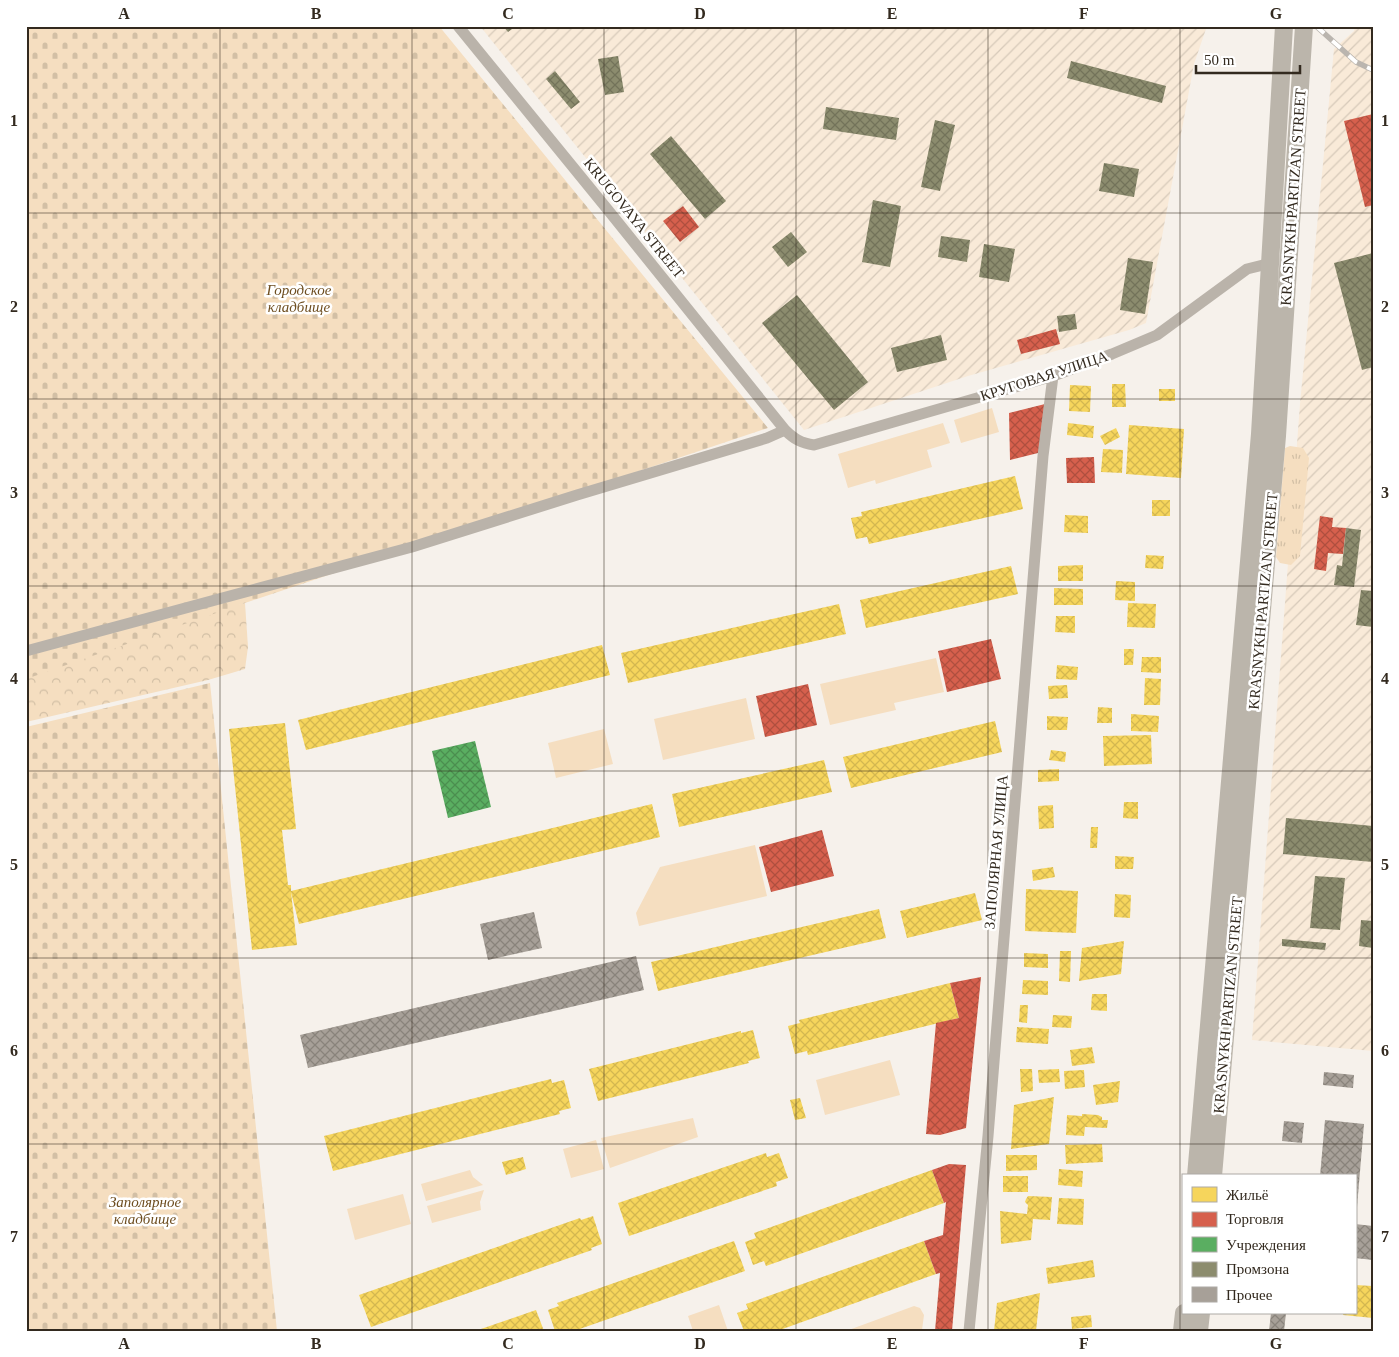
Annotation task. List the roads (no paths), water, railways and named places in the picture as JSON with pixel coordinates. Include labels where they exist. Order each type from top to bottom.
[{"type":"main road","name":"KRASNYKH PARTIZAN STREET","points":[[1213,1174],[1277,436],[1284,26]]},
{"type":"main road","name":"KRASNYKH PARTIZAN STREET","points":[[1196,1174],[1260,434],[1280,264],[1304,26]]},
{"type":"main road","points":[[1182,1331],[1184,1314]]},
{"type":"main road","points":[[1199,1331],[1201,1314]]},
{"type":"street","name":"KRUGOVAYA STREET","points":[[458,26],[785,430]]},
{"type":"street","name":"КРУГОВАЯ УЛИЦА","points":[[785,430],[798,441],[814,445],[1053,376],[1157,335],[1247,269],[1280,264]]},
{"type":"street","name":"ЗАПОЛЯРНАЯ УЛИЦА","points":[[969,1331],[988,1136],[1043,456],[1053,376]]},
{"type":"street","points":[[26,651],[412,547],[767,438],[785,430]]},
{"type":"railway","points":[[1316,26],[1356,62],[1373,70]]},
{"type":"park label","name":"Городское кладбище","points":[[299,298]]},
{"type":"park label","name":"Заполярное кладбище","points":[[145,1210]]}]
